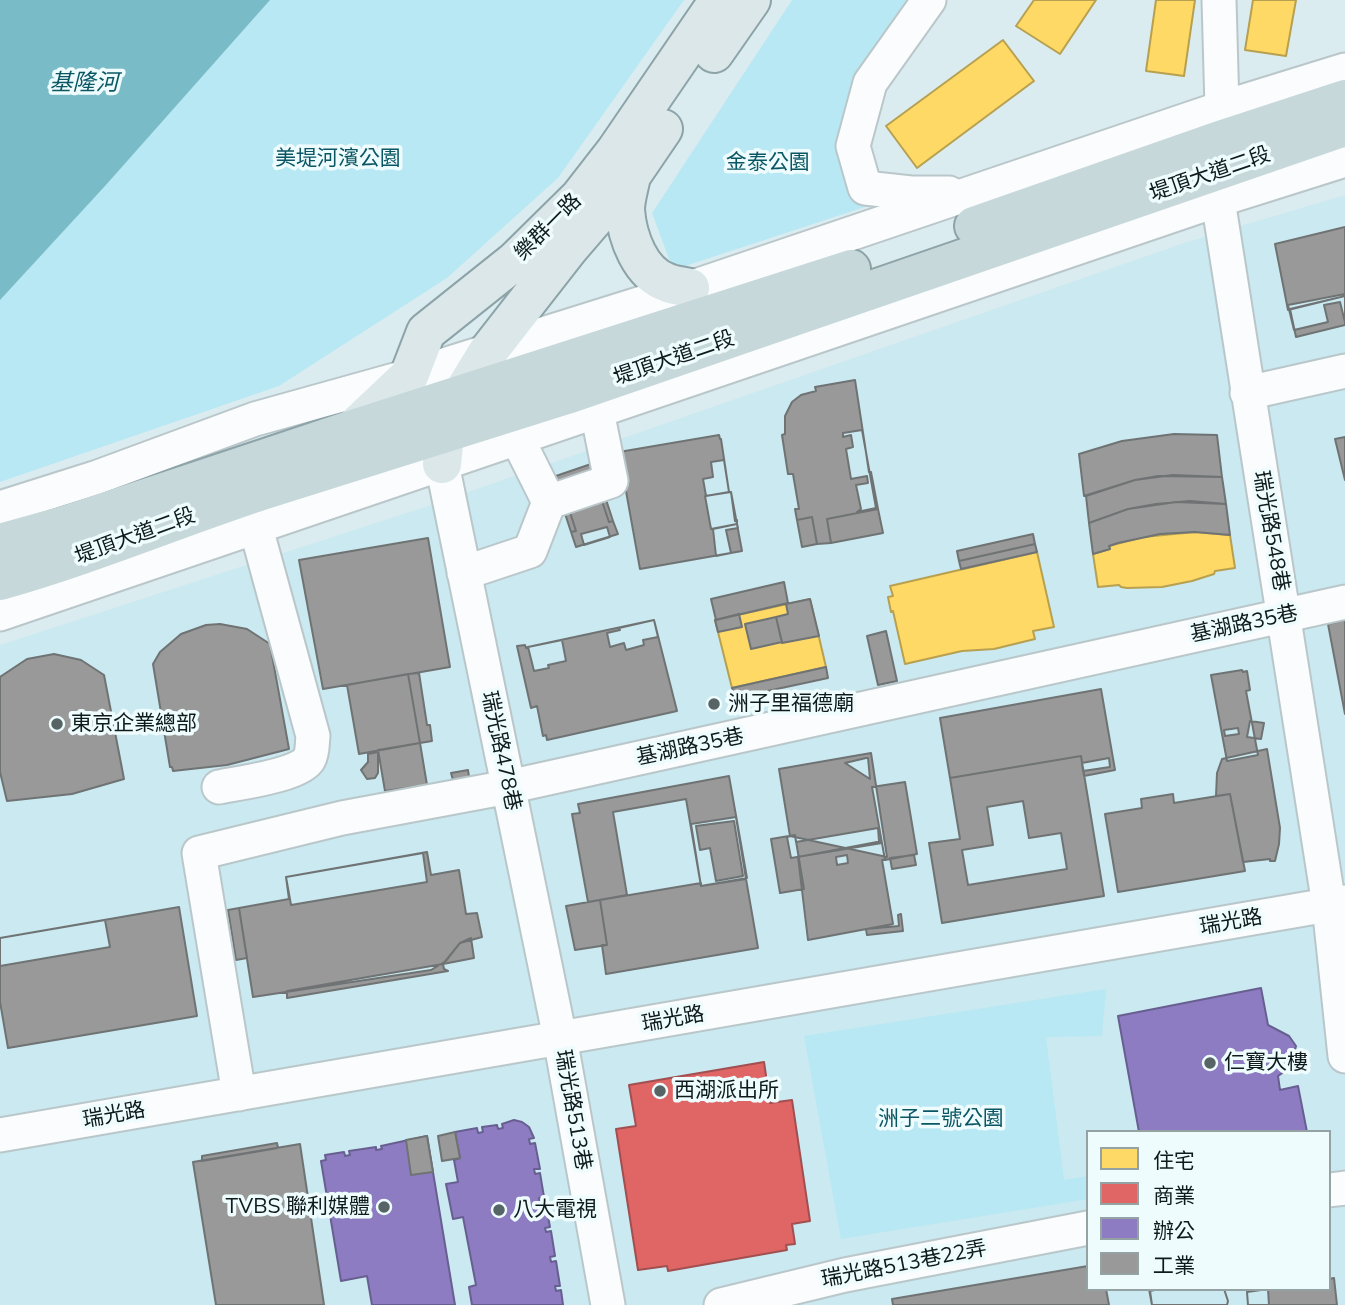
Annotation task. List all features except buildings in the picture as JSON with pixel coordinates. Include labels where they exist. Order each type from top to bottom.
[{"type":"highway","name":"堤頂大道二段","points":[[0,543],[68,524],[848,270],[1207,144],[1345,99]]},
{"type":"highway","name":"堤頂大道二段","points":[[0,581],[43,569],[261,492],[444,450],[1345,127]]},
{"type":"main road","name":"樂群一路","points":[[353,429],[409,376],[426,332],[515,261],[580,197],[615,152],[719,0]]},
{"type":"main road","name":"樂群一路","points":[[444,450],[462,394],[487,353],[569,248],[631,176],[751,0]]},
{"type":"main road","points":[[631,176],[625,207],[629,238],[638,257],[653,274],[666,283],[690,288]]},
{"type":"street","points":[[929,0],[870,83],[853,146],[865,188],[911,193],[973,194]]},
{"type":"street","points":[[1219,0],[1222,108]]},
{"type":"street","points":[[0,508],[95,478],[255,419],[487,353],[973,194],[1222,108],[1345,70]]},
{"type":"street","name":"堤頂大道二段","points":[[0,614],[256,528],[444,450],[517,438],[1218,200],[1345,160]]},
{"type":"street","name":"瑞光路548巷","points":[[1218,200],[1247,393],[1337,903],[1345,1056]]},
{"type":"street","points":[[0,491],[122,452],[360,368],[409,376]]},
{"type":"street","points":[[1247,393],[1345,371]]},
{"type":"street","points":[[549,502],[611,481],[597,411]]},
{"type":"street","points":[[464,573],[530,551],[549,502],[517,438]]},
{"type":"street","name":"瑞光路478巷","points":[[444,450],[464,573],[560,1038]]},
{"type":"street","points":[[219,787],[298,769],[309,760],[312,747],[313,736],[256,528]]},
{"type":"street","name":"基湖路35巷","points":[[239,1094],[199,853],[342,818],[508,787],[1345,602]]},
{"type":"street","name":"瑞光路","points":[[0,1135],[1337,903]]},
{"type":"street","name":"瑞光路513巷","points":[[560,1038],[608,1305]]},
{"type":"street","name":"瑞光路513巷22弄","points":[[720,1305],[845,1275],[1086,1228]]},
{"type":"shaded area","points":[[1345,195],[1345,1305],[0,1305],[0,645],[428,506],[1187,242]]},
{"type":"green space","name":"美堤河濱公園","points":[[266,0],[684,0],[558,178],[447,278],[279,386],[0,482],[0,281]]},
{"type":"green space","name":"金泰公園","points":[[792,0],[933,0],[836,142],[868,206],[673,270],[652,213]]},
{"type":"green space","name":"洲子二號公園","points":[[1106,989],[1102,1036],[1046,1037],[1064,1180],[1086,1176],[1086,1199],[841,1239],[804,1036]]},
{"type":"water","name":"基隆河","points":[[0,0],[270,0],[0,300]]},
{"type":"place","name":"洲子里福德廟","points":[[714,704]]},
{"type":"place","name":"東京企業總部","points":[[57,724]]},
{"type":"place","name":"仁寶大樓","points":[[1210,1063]]},
{"type":"place","name":"西湖派出所","points":[[660,1091]]},
{"type":"place","name":"TVBS 聯利媒體","points":[[384,1207]]},
{"type":"place","name":"八大電視","points":[[499,1210]]}]
